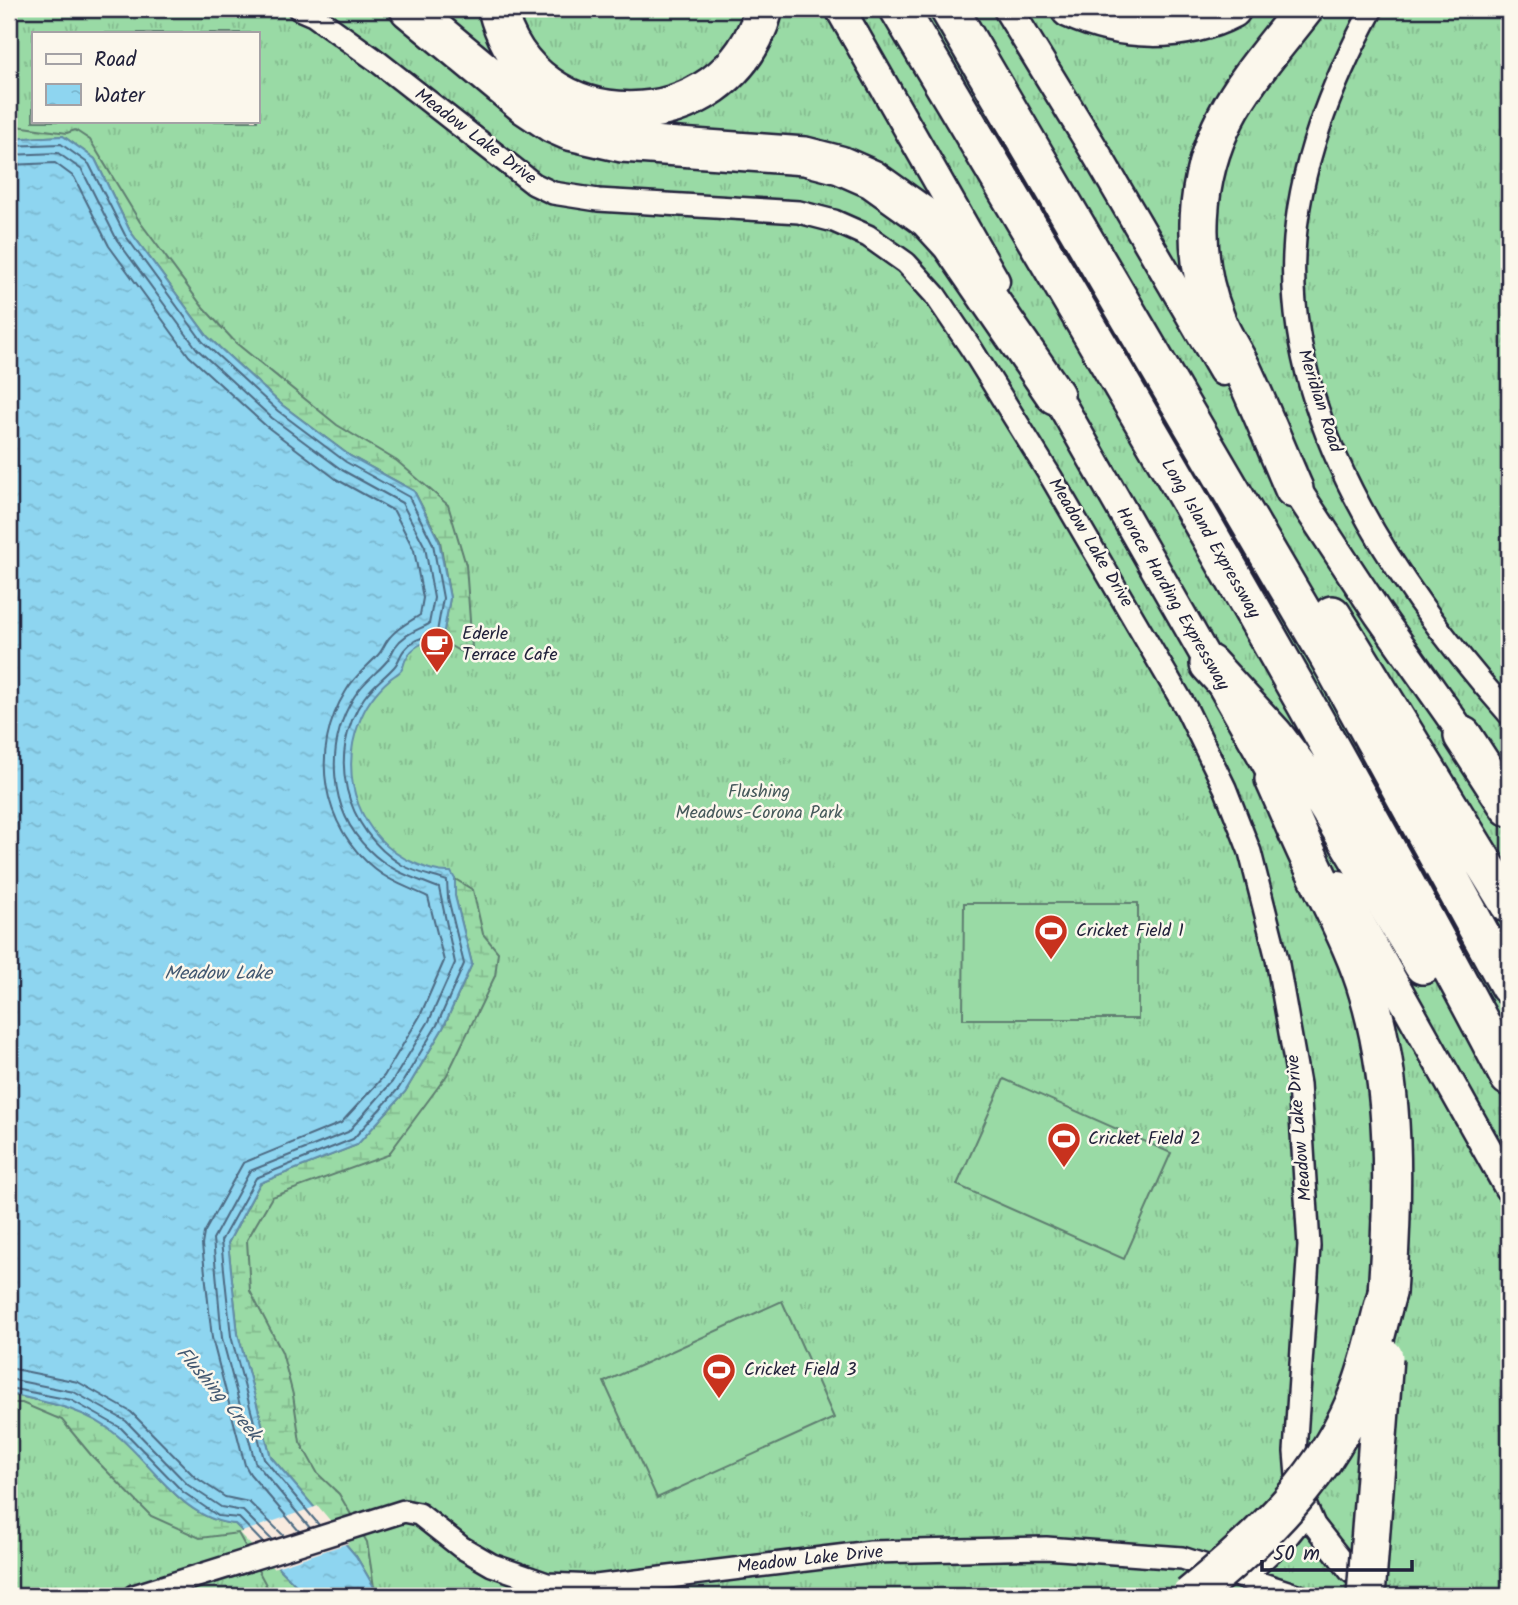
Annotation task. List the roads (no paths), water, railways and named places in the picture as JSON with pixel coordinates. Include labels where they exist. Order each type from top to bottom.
[{"type":"highway","points":[[409,9],[526,106],[569,131],[622,143],[805,156],[840,165],[879,183],[928,219],[951,244],[1055,396]]},
{"type":"highway","points":[[498,9],[506,34],[524,64],[549,86],[563,96],[595,107],[635,110],[661,108],[678,103],[711,86],[725,75],[748,46],[764,9]]},
{"type":"highway","name":"Long Island Expressway","points":[[899,9],[1074,303],[1331,750],[1445,954],[1509,1077]]},
{"type":"highway","points":[[949,9],[1331,661],[1509,986]]},
{"type":"highway","points":[[1070,9],[1113,24],[1158,27],[1202,20],[1232,9]]},
{"type":"highway","points":[[1294,489],[1241,369],[1214,317],[1203,269],[1199,219],[1204,175],[1216,137],[1255,71],[1304,9]]},
{"type":"highway","points":[[1108,280],[1208,406],[1272,520],[1509,904]]},
{"type":"highway","points":[[1209,664],[1274,735],[1322,798],[1419,959],[1464,1040],[1509,1103]]},
{"type":"highway","points":[[1463,736],[1509,807]]},
{"type":"highway","points":[[1274,779],[1313,868],[1346,933],[1368,993],[1387,1091],[1393,1151],[1392,1220],[1366,1596]]},
{"type":"highway","points":[[1190,1596],[1255,1540],[1292,1500],[1323,1460],[1360,1388],[1387,1293]]},
{"type":"main road","name":"Horace Harding Expressway","points":[[839,9],[1004,296],[1055,396],[1274,779],[1326,860],[1509,1188]]},
{"type":"main road","points":[[1008,9],[1294,489],[1463,736],[1509,793]]},
{"type":"street","name":"Meadow Lake Drive","points":[[299,9],[313,15],[377,61],[534,184],[553,193],[598,201],[799,212],[834,221],[868,236],[906,263],[935,295],[1051,477],[1188,710],[1225,788],[1250,852],[1277,959],[1299,1084],[1309,1246],[1294,1452],[1298,1488],[1314,1525],[1350,1571],[1384,1596]]},
{"type":"street","name":"Meridian Road","points":[[1372,9],[1331,97],[1301,196],[1294,285],[1300,342],[1312,391],[1329,438],[1370,520],[1438,626],[1509,714]]},
{"type":"street","name":"Meadow Lake Drive","points":[[134,1596],[404,1511],[419,1514],[461,1547],[492,1565],[547,1584],[596,1586],[872,1552],[1046,1548],[1182,1558],[1300,1596]]},
{"type":"street","points":[[1243,1578],[1287,1537],[1308,1511]]},
{"type":"water","name":"Meadow Lake","points":[[63,136],[95,159],[130,231],[208,337],[282,405],[350,456],[414,491],[439,541],[450,598],[442,641],[431,641],[412,650],[401,670],[372,699],[359,723],[351,764],[358,804],[367,823],[380,839],[395,853],[414,863],[437,871],[451,872],[455,879],[455,896],[472,964],[443,1028],[405,1092],[357,1145],[260,1183],[228,1243],[238,1334],[271,1457],[356,1556],[374,1587],[389,1596],[307,1596],[235,1524],[200,1513],[185,1503],[132,1449],[106,1427],[66,1408],[9,1394],[9,139]]},
{"type":"place","name":"Ederle Terrace Cafe","points":[[437,674]]},
{"type":"place","name":"Cricket Field 1","points":[[1051,961]]},
{"type":"place","name":"Cricket Field 2","points":[[1064,1169]]},
{"type":"place","name":"Cricket Field 3","points":[[719,1400]]},
{"type":"park label","name":"Flushing Meadows-Corona Park","points":[[759,802]]},
{"type":"water label","name":"Flushing Creek","points":[[218,1394]]}]
